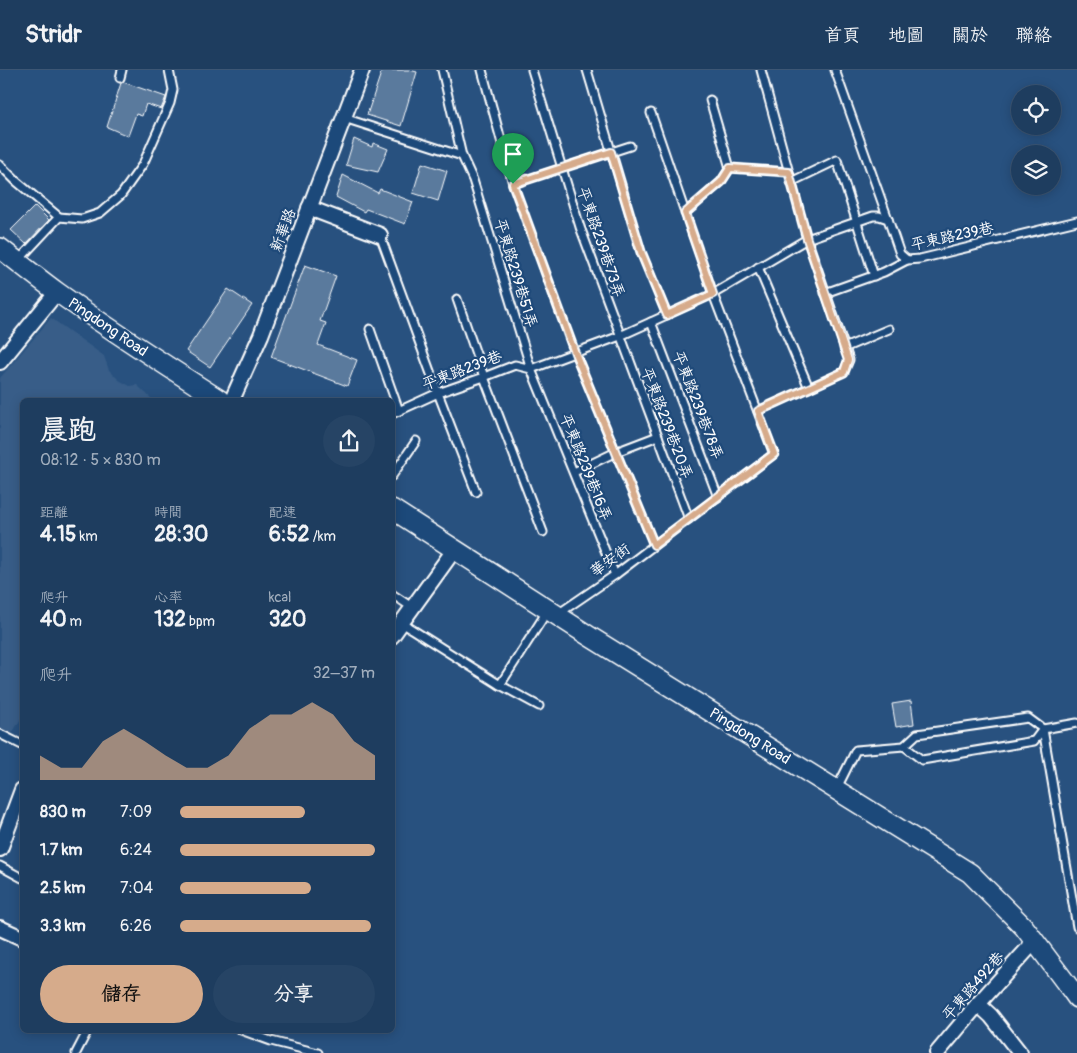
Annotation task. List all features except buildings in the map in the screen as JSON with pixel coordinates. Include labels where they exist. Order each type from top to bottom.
[{"type":"street","name":"新華路","points":[[233,398],[261,335],[362,70]]},
{"type":"street","points":[[309,208],[380,235]]},
{"type":"street","name":"Pingdong Road","points":[[0,248],[57,292],[135,346],[217,398]]},
{"type":"street","points":[[0,362],[57,292]]},
{"type":"street","name":"Pingdong Road","points":[[395,511],[552,612],[970,873],[1024,927],[1077,998]]},
{"type":"street","points":[[395,632],[454,550]]},
{"type":"street","points":[[0,849],[20,795]]},
{"type":"street","points":[[0,928],[20,937]]},
{"type":"street","name":"平東路492巷","points":[[937,1053],[1034,941]]},
{"type":"street","points":[[978,1004],[991,1016],[1020,1053]]},
{"type":"lane","points":[[120,78],[122,70]]},
{"type":"lane","points":[[0,165],[59,217],[82,219],[100,213],[121,196],[143,164],[170,103],[173,90],[169,70]]},
{"type":"lane","name":"平東路239巷51弄","points":[[442,70],[462,156],[473,180],[531,369]]},
{"type":"lane","points":[[482,70],[513,184],[575,353],[654,545]]},
{"type":"lane","name":"平東路239巷73弄","points":[[532,70],[580,227],[620,336]]},
{"type":"lane","points":[[587,70],[641,252],[667,315]]},
{"type":"lane","points":[[651,112],[713,294],[758,411],[844,372],[848,360],[807,239],[761,70]]},
{"type":"lane","points":[[835,70],[888,219]]},
{"type":"lane","points":[[685,213],[721,182],[730,168],[710,100]]},
{"type":"lane","points":[[344,118],[462,156]]},
{"type":"lane","points":[[513,184],[630,146]]},
{"type":"lane","points":[[791,182],[837,160],[874,276]]},
{"type":"lane","points":[[730,168],[789,172]]},
{"type":"lane","name":"平東路239巷","points":[[396,412],[438,393],[515,365],[531,369],[620,336],[713,294],[807,239],[873,216],[888,219],[900,254],[907,260],[920,260],[1077,221]]},
{"type":"lane","points":[[18,262],[59,217]]},
{"type":"lane","points":[[380,235],[476,492]]},
{"type":"lane","points":[[825,293],[884,272],[907,260]]},
{"type":"lane","points":[[758,267],[809,388]]},
{"type":"lane","points":[[457,299],[484,377],[543,532]]},
{"type":"lane","name":"平東路239巷78弄","points":[[651,322],[718,497]]},
{"type":"lane","points":[[370,329],[392,398]]},
{"type":"lane","points":[[844,348],[889,329]]},
{"type":"lane","name":"平東路239巷20弄","points":[[620,336],[689,519]]},
{"type":"lane","name":"平東路239巷16弄","points":[[531,369],[615,575]]},
{"type":"lane","name":"華安街","points":[[552,612],[615,575],[774,454],[758,411]]},
{"type":"lane","points":[[574,472],[616,452],[658,436]]},
{"type":"lane","points":[[395,472],[416,441]]},
{"type":"lane","points":[[395,596],[413,608]]},
{"type":"lane","points":[[500,685],[552,612]]},
{"type":"lane","points":[[402,623],[500,685],[539,706]]},
{"type":"lane","points":[[836,790],[856,750],[904,746],[918,734],[1028,718],[1042,729],[1077,927]]},
{"type":"lane","points":[[904,746],[922,760],[1034,741],[1042,729],[1077,723]]},
{"type":"lane","points":[[0,734],[20,745]]},
{"type":"lane","points":[[0,866],[20,877]]},
{"type":"lane","points":[[76,1053],[86,1033]]},
{"type":"lane","points":[[250,1033],[271,1041],[318,1053]]},
{"type":"shaded area","points":[[51,318],[104,356],[109,370],[119,380],[130,386],[137,385],[151,398],[20,398],[20,720],[8,740],[0,735],[0,378]]},
{"type":"route","points":[[611,152],[641,252],[667,315],[713,294],[685,213],[721,182],[730,168],[789,172],[807,239],[848,360],[844,372],[758,411],[774,454],[654,545],[575,353],[513,184],[611,152]]}]
